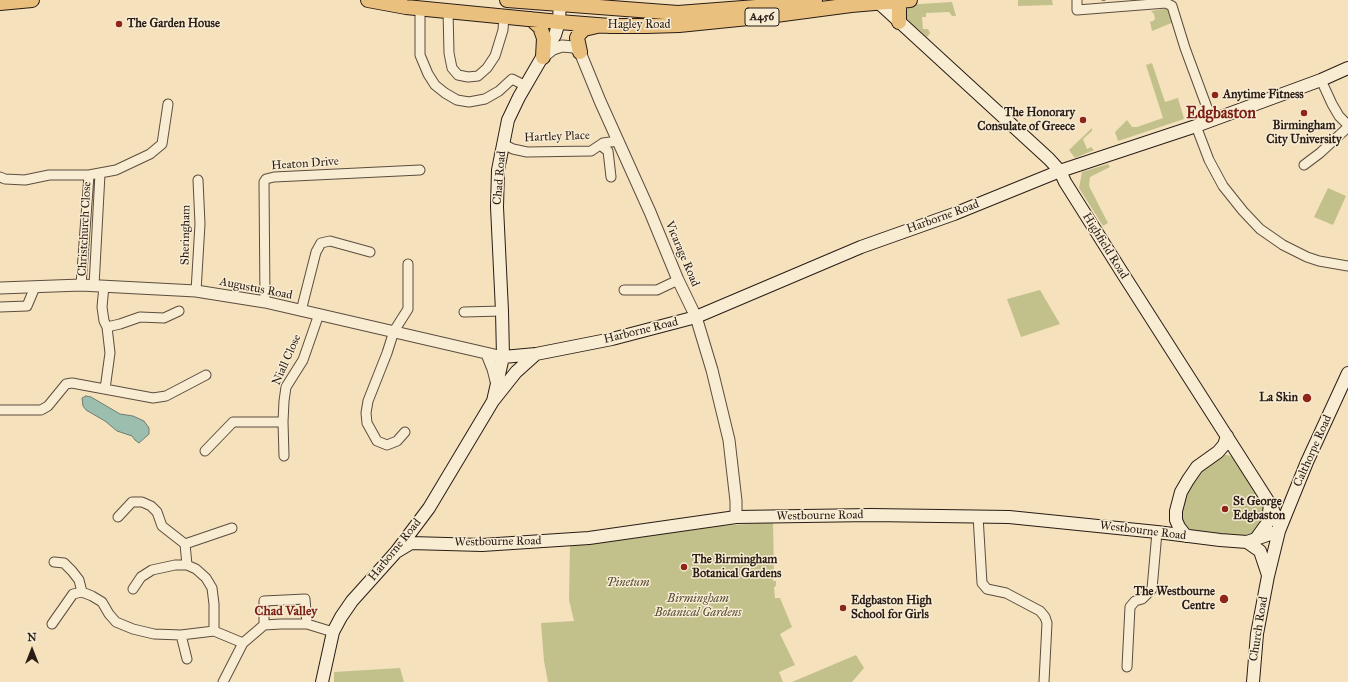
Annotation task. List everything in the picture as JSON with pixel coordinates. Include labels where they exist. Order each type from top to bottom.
[{"type":"highway","points":[[0,3],[32,0]]},
{"type":"highway","name":"Hagley Road","points":[[368,0],[420,8],[446,6],[504,16],[559,22],[624,26],[815,0]]},
{"type":"highway","name":"Hagley Road","points":[[507,0],[560,2],[678,19],[768,16],[855,2],[906,0]]},
{"type":"highway","points":[[899,22],[899,5],[906,0]]},
{"type":"highway","points":[[560,2],[580,14],[611,17],[624,26]]},
{"type":"highway","points":[[531,19],[540,27],[544,38],[543,57]]},
{"type":"highway","points":[[580,52],[577,38],[579,34],[584,29],[603,25]]},
{"type":"main road","points":[[559,22],[560,2]]},
{"type":"main road","name":"Highfield Road","points":[[878,2],[1049,159],[1060,172],[1122,274],[1270,504],[1279,523],[1279,531]]},
{"type":"main road","name":"Chad Road","points":[[497,353],[502,311],[497,207],[498,170],[508,120],[555,35],[559,22]]},
{"type":"main road","name":"Harborne Road","points":[[493,401],[497,386],[497,353],[536,354],[612,339],[696,317],[861,247],[954,214],[1060,172],[1196,126],[1321,80],[1348,68]]},
{"type":"main road","name":"Harborne Road","points":[[322,682],[333,632],[341,617],[352,601],[396,552],[410,539],[428,508],[446,482],[493,401],[516,372],[536,354]]},
{"type":"main road","name":"Calthorpe Road","points":[[1268,576],[1279,531],[1307,462],[1348,373]]},
{"type":"main road","points":[[1186,536],[1176,520],[1176,511],[1181,492],[1197,467],[1218,452],[1224,445],[1227,436]]},
{"type":"main road","points":[[1218,452],[1235,455],[1241,460]]},
{"type":"main road","points":[[1251,541],[1268,522],[1270,504]]},
{"type":"main road","name":"Westbourne Road","points":[[410,539],[482,545],[588,538],[736,517],[872,515],[978,516],[1081,524],[1220,540],[1251,541]]},
{"type":"main road","points":[[1251,541],[1279,531]]},
{"type":"main road","points":[[1251,541],[1260,551],[1268,576]]},
{"type":"main road","name":"Church Road","points":[[1253,682],[1257,634],[1268,576]]},
{"type":"street","points":[[1077,0],[1077,10],[1161,4],[1172,6],[1185,48],[1212,120]]},
{"type":"street","points":[[446,6],[449,53],[452,68],[458,75],[468,77],[478,76],[487,68],[496,56],[503,30],[504,16]]},
{"type":"street","points":[[420,8],[420,55],[428,74],[435,85],[445,93],[457,100],[469,102],[486,99],[500,91],[512,79],[526,86]]},
{"type":"street","points":[[543,57],[553,49],[562,46],[574,47],[580,52]]},
{"type":"street","name":"Vicarage Road","points":[[580,52],[678,280],[696,317],[712,370],[729,440],[736,501],[736,517]]},
{"type":"street","points":[[1304,165],[1320,153],[1348,126],[1332,104],[1321,80]]},
{"type":"street","name":"Christchurch Close","points":[[0,177],[5,179],[25,180],[49,175],[89,175],[116,170],[150,154],[158,149],[162,144],[168,104]]},
{"type":"street","points":[[1196,126],[1209,160],[1223,186],[1260,229],[1283,245],[1307,257],[1332,264],[1348,266]]},
{"type":"street","points":[[600,145],[603,143],[618,141]]},
{"type":"street","name":"Hartley Place","points":[[503,144],[513,149],[527,152],[591,151],[600,145],[608,150],[611,177]]},
{"type":"street","name":"Heaton Drive","points":[[265,302],[264,182],[266,179],[274,177],[420,170]]},
{"type":"street","name":"Christchurch Close","points":[[100,174],[99,286],[104,321],[107,326],[110,353],[105,388]]},
{"type":"street","name":"Christchurch Close","points":[[81,285],[89,175]]},
{"type":"street","name":"Sheringham","points":[[196,291],[200,224],[198,180]]},
{"type":"street","points":[[301,311],[316,252],[321,243],[330,241],[370,252]]},
{"type":"street","points":[[405,432],[397,441],[387,445],[377,441],[367,422],[368,401],[394,331],[408,309],[408,264]]},
{"type":"street","points":[[624,290],[657,290],[678,280]]},
{"type":"street","name":"Augustus Road","points":[[0,288],[81,285],[196,291],[265,302],[497,353]]},
{"type":"street","points":[[0,308],[27,306],[35,287]]},
{"type":"street","points":[[107,326],[120,324],[140,317],[164,318],[179,311]]},
{"type":"street","points":[[464,312],[502,311]]},
{"type":"street","name":"Niall Close","points":[[284,456],[283,422],[286,387],[303,360],[318,314]]},
{"type":"street","name":"Harborne Road","points":[[497,353],[493,369],[497,386]]},
{"type":"street","points":[[0,410],[41,410],[48,406],[66,384],[72,383],[105,388],[153,398],[166,396],[206,375]]},
{"type":"street","points":[[205,451],[233,422],[283,422]]},
{"type":"street","points":[[118,517],[132,502],[142,502],[151,506],[157,512],[162,526],[185,544],[187,566]]},
{"type":"street","points":[[978,516],[982,583],[987,589],[1006,593],[1040,611],[1045,617],[1047,623],[1041,671],[1044,682]]},
{"type":"street","points":[[185,544],[232,528]]},
{"type":"street","points":[[1127,667],[1130,607],[1135,601],[1142,599],[1152,589],[1157,532]]},
{"type":"street","points":[[54,562],[64,563],[72,571],[79,580],[82,592]]},
{"type":"street","points":[[133,589],[141,577],[152,570],[175,565],[187,566],[196,569],[206,578],[212,588],[214,604],[214,631]]},
{"type":"street","points":[[52,624],[73,594],[82,592],[102,602],[116,622],[133,629],[154,634],[181,635],[214,631],[243,643]]},
{"type":"street","points":[[264,625],[264,601],[305,599],[307,624]]},
{"type":"street","points":[[224,682],[243,643],[264,625],[307,624],[333,632]]},
{"type":"street","points":[[181,635],[187,659]]},
{"type":"green space","points":[[1018,0],[1052,0],[1053,5],[1018,6]]},
{"type":"green space","points":[[952,2],[956,16],[952,16],[949,12],[926,13],[926,17],[922,17],[923,29],[928,29],[930,33],[927,37],[902,15],[904,5]]},
{"type":"green space","points":[[1170,8],[1174,22],[1152,31],[1150,22],[1155,19],[1154,14],[1151,11]]},
{"type":"green space","points":[[1152,63],[1165,102],[1178,98],[1184,119],[1118,141],[1115,132],[1127,120],[1132,127],[1137,127],[1163,118],[1146,65]]},
{"type":"green space","points":[[1092,128],[1092,131],[1083,139],[1087,149],[1091,147],[1094,150],[1075,158],[1069,150]]},
{"type":"green space","points":[[1108,164],[1110,167],[1090,177],[1089,186],[1108,223],[1103,226],[1079,188],[1082,172]]},
{"type":"green space","points":[[1328,188],[1346,196],[1333,225],[1314,217]]},
{"type":"green space","points":[[1040,290],[1060,324],[1021,337],[1007,299]]},
{"type":"green space","points":[[1221,455],[1234,457],[1261,498],[1267,512],[1257,532],[1250,536],[1211,534],[1187,529],[1180,517],[1184,496],[1201,470]]},
{"type":"green space","name":"Birmingham Botanical Gardens","points":[[773,522],[774,573],[772,573],[773,581],[776,581],[776,586],[774,587],[775,598],[780,598],[792,627],[780,634],[795,665],[779,672],[783,682],[548,682],[544,661],[541,623],[574,621],[569,600],[570,545],[707,527]]},
{"type":"green space","points":[[856,655],[864,668],[852,682],[792,682]]},
{"type":"green space","points":[[400,668],[404,682],[334,682],[334,672]]},
{"type":"shaded area","points":[[86,396],[91,397],[120,414],[133,416],[144,421],[149,428],[149,434],[139,443],[132,436],[117,431],[105,421],[86,410],[83,406],[82,398]]},
{"type":"place","name":"The Garden House","points":[[119,24]]},
{"type":"place","name":"Anytime Fitness","points":[[1215,95]]},
{"type":"place","name":"Birmingham City University","points":[[1304,113]]},
{"type":"place","name":"The Honorary Consulate of Greece","points":[[1083,120]]},
{"type":"place","name":"La Skin","points":[[1307,398]]},
{"type":"place","name":"St George Edgbaston","points":[[1225,509]]},
{"type":"place","name":"The Birmingham Botanical Gardens","points":[[684,567]]},
{"type":"place","name":"The Westbourne Centre","points":[[1224,599]]},
{"type":"place","name":"Edgbaston High School for Girls","points":[[843,608]]},
{"type":"district","name":"Edgbaston","points":[[1221,114]]},
{"type":"district","name":"Chad Valley","points":[[286,612]]},
{"type":"park label","name":"Pinetum","points":[[628,583]]}]
